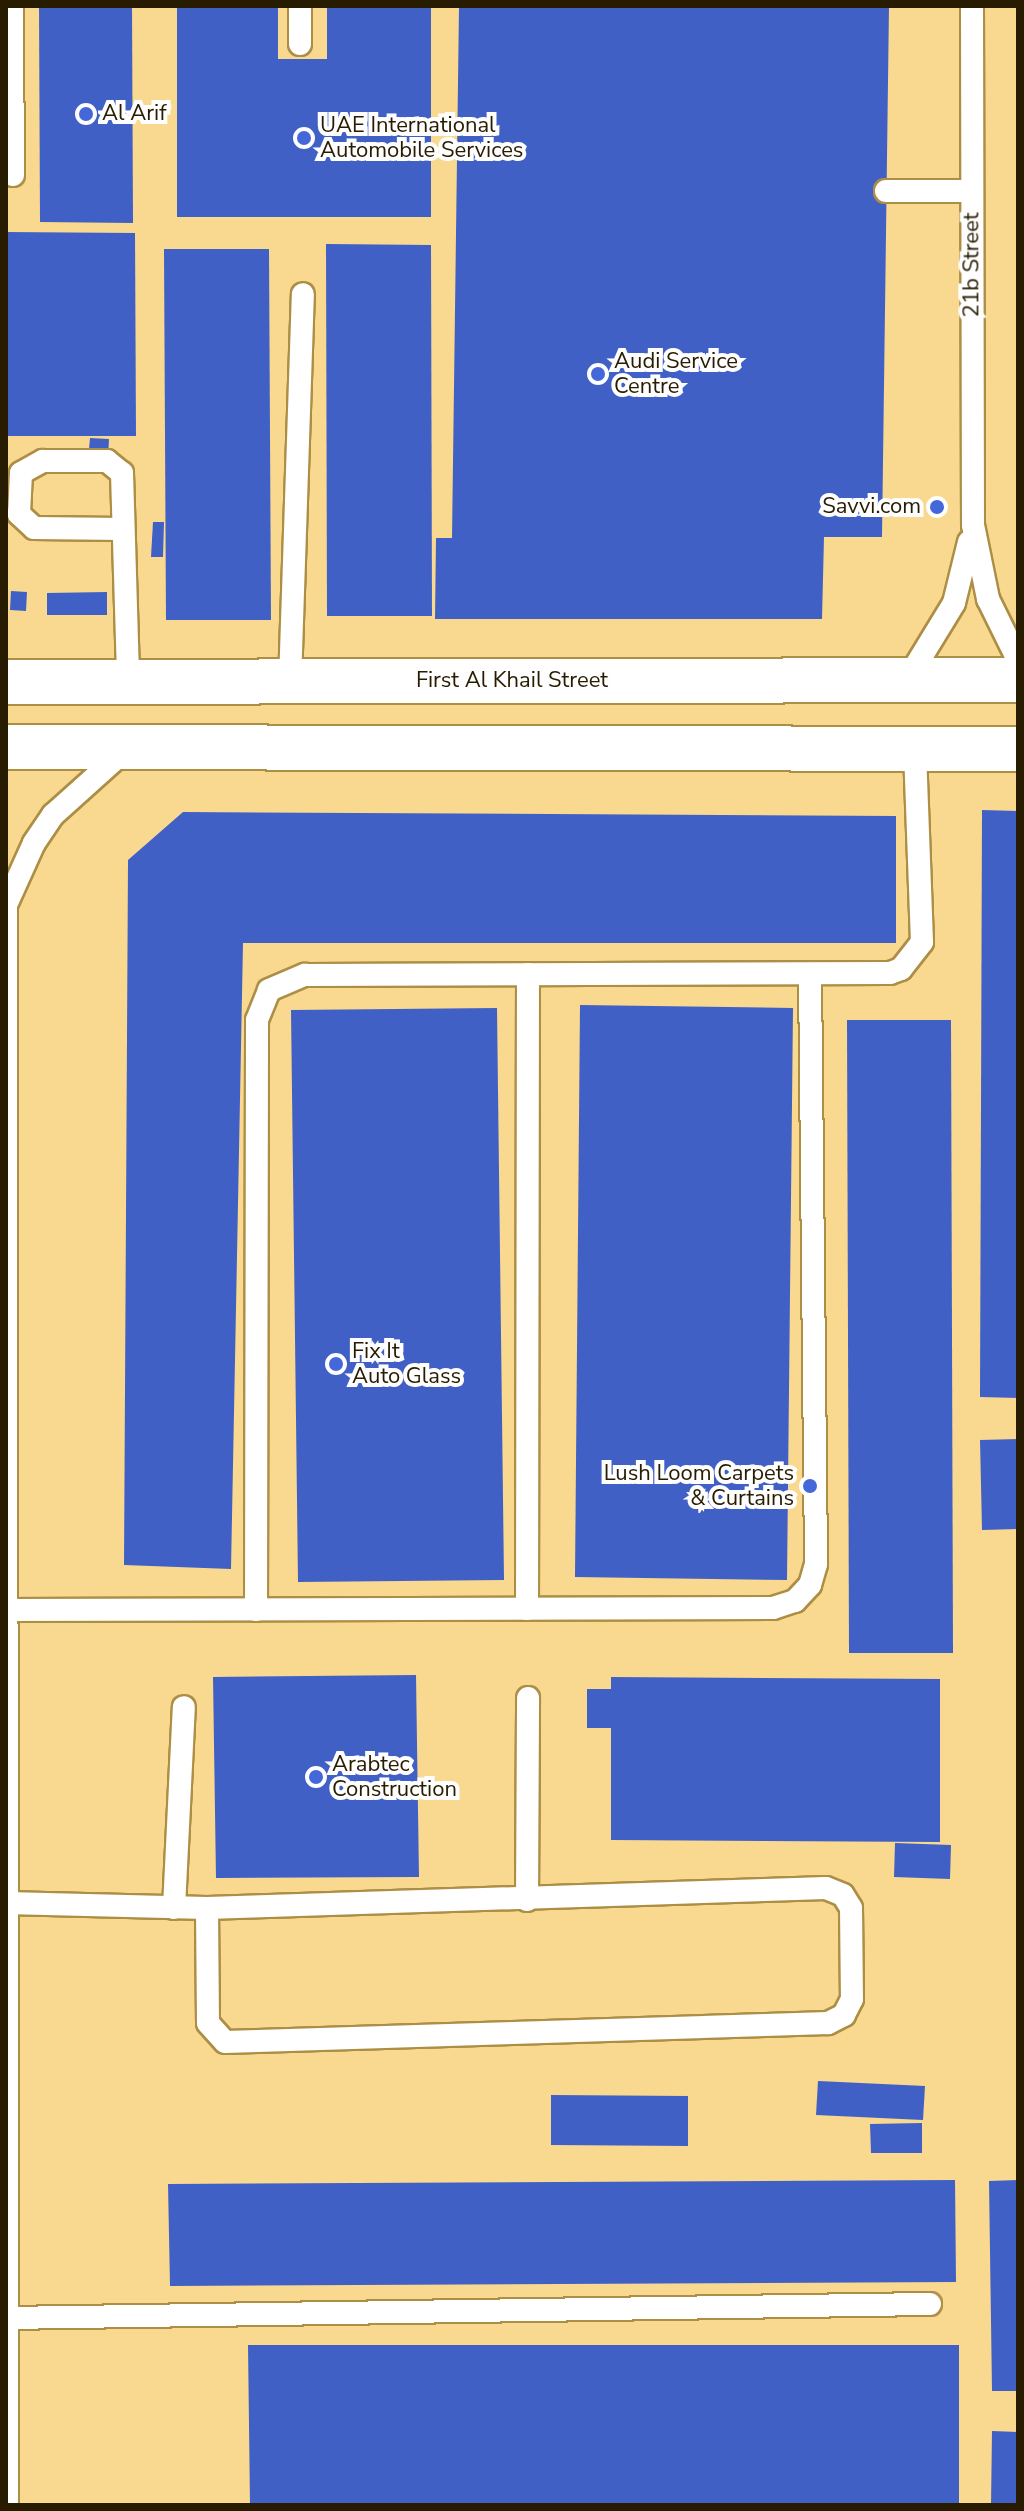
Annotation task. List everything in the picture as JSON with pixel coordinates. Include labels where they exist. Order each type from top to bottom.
[{"type":"main road","name":"First Al Khail Street","points":[[6,682],[128,679],[290,682],[1018,680]]},
{"type":"main road","points":[[6,747],[1018,749]]},
{"type":"lane","points":[[12,6],[13,175]]},
{"type":"lane","points":[[300,6],[300,44]]},
{"type":"lane","name":"21b Street","points":[[972,6],[973,525],[988,599],[1018,660]]},
{"type":"lane","points":[[886,191],[972,191]]},
{"type":"lane","points":[[290,682],[303,294]]},
{"type":"lane","points":[[123,529],[34,528],[19,514],[21,473],[43,461],[115,465],[123,482],[128,679]]},
{"type":"lane","name":"21b Street","points":[[907,680],[954,603],[973,525]]},
{"type":"lane","points":[[7,2505],[6,903],[34,843],[53,815],[76,789],[129,748]]},
{"type":"lane","points":[[256,1610],[260,1004],[279,982],[305,975],[890,973],[918,953],[923,930],[915,749]]},
{"type":"lane","points":[[527,1609],[528,974]]},
{"type":"lane","points":[[8,1610],[773,1608],[795,1601],[810,1585],[816,1564],[810,974]]},
{"type":"lane","points":[[527,1900],[528,1698]]},
{"type":"lane","points":[[174,1908],[184,1707]]},
{"type":"lane","points":[[7,1903],[207,1908],[835,1890],[851,1908],[852,1999],[844,2015],[828,2023],[225,2042],[208,2023],[207,1908]]},
{"type":"lane","points":[[6,2318],[930,2304]]},
{"type":"building","name":"Al Arif","points":[[39,6],[132,6],[133,223],[40,222]]},
{"type":"building","name":"UAE International Automobile Services","points":[[177,6],[278,6],[278,59],[327,59],[327,6],[431,6],[431,217],[177,217]]},
{"type":"building","points":[[459,6],[889,6],[882,537],[824,537],[822,619],[435,619],[436,538],[452,538]]},
{"type":"building","points":[[6,232],[135,233],[136,436],[6,436]]},
{"type":"building","points":[[326,244],[431,245],[432,616],[327,616]]},
{"type":"building","points":[[164,249],[269,249],[271,620],[166,620]]},
{"type":"building","points":[[90,438],[109,439],[108,460],[88,460]]},
{"type":"building","points":[[153,522],[164,522],[163,557],[151,557]]},
{"type":"building","points":[[11,591],[27,592],[26,611],[10,610]]},
{"type":"building","points":[[107,592],[107,615],[47,615],[47,593]]},
{"type":"building","points":[[982,810],[1018,811],[1018,1398],[980,1397]]},
{"type":"building","points":[[183,812],[896,816],[896,943],[243,943],[231,1569],[124,1565],[128,860]]},
{"type":"building","points":[[580,1005],[793,1008],[787,1580],[575,1577]]},
{"type":"building","points":[[497,1008],[504,1580],[298,1582],[291,1010]]},
{"type":"building","points":[[847,1020],[951,1020],[953,1653],[849,1653]]},
{"type":"building","points":[[1018,1439],[1018,1529],[982,1530],[980,1440]]},
{"type":"building","name":"Arabtec Construction","points":[[416,1675],[419,1877],[216,1878],[213,1677]]},
{"type":"building","points":[[611,1677],[940,1679],[940,1842],[611,1840],[611,1728],[587,1728],[587,1689],[611,1689]]},
{"type":"building","points":[[895,1843],[951,1845],[950,1879],[894,1877]]},
{"type":"building","points":[[818,2081],[925,2086],[923,2120],[816,2115]]},
{"type":"building","points":[[551,2095],[688,2096],[688,2146],[551,2145]]},
{"type":"building","points":[[922,2123],[922,2153],[871,2153],[870,2124]]},
{"type":"building","points":[[955,2180],[956,2282],[170,2286],[168,2184]]},
{"type":"building","points":[[1018,2180],[1018,2391],[992,2391],[989,2181]]},
{"type":"building","points":[[248,2345],[959,2345],[959,2505],[250,2505]]},
{"type":"building","points":[[992,2431],[1018,2432],[1018,2505],[991,2505]]},
{"type":"place","name":"Al Arif","points":[[86,114]]},
{"type":"place","name":"UAE International Automobile Services","points":[[304,138]]},
{"type":"place","name":"Audi Service Centre","points":[[598,374]]},
{"type":"place","name":"Savvi.com","points":[[937,507]]},
{"type":"place","name":"Fix It Auto Glass","points":[[336,1364]]},
{"type":"place","name":"Lush Loom Carpets & Curtains","points":[[810,1486]]},
{"type":"place","name":"Arabtec Construction","points":[[316,1777]]}]
